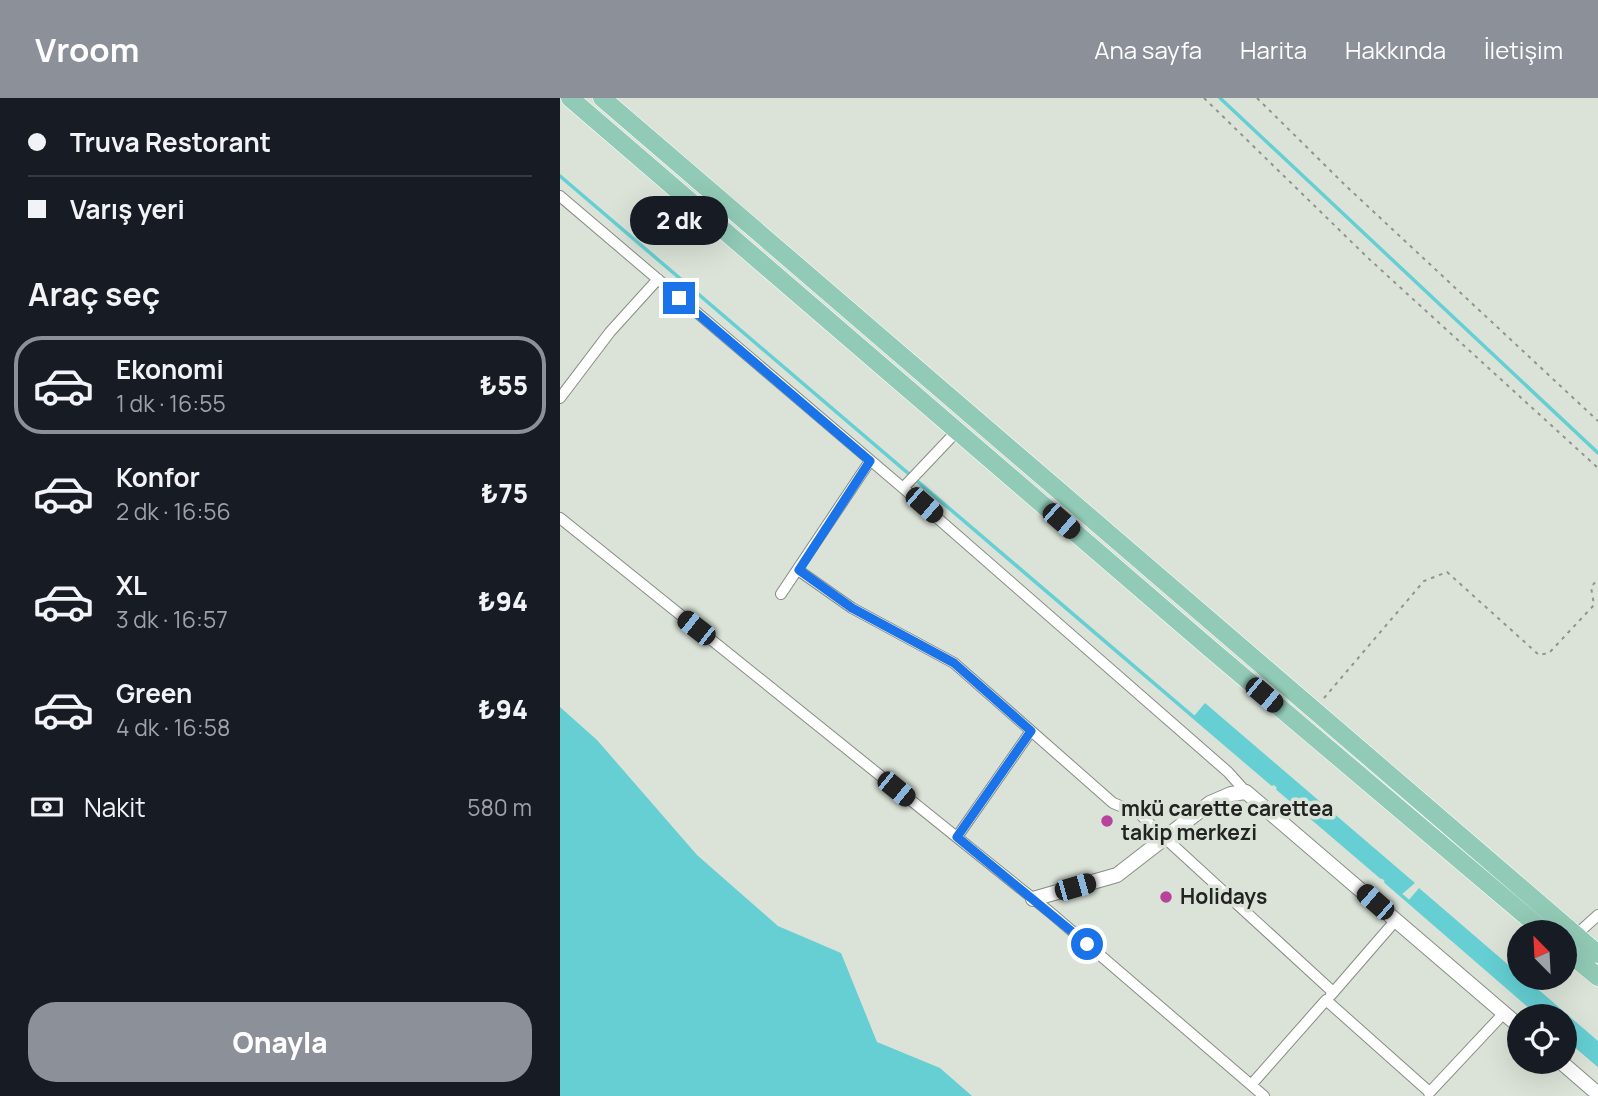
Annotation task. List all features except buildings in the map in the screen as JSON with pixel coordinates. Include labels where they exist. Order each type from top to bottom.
[{"type":"main road","points":[[570,98],[1531,920]]},
{"type":"main road","points":[[602,98],[1314,709],[1546,920]]},
{"type":"main road","points":[[1577,945],[1598,954]]},
{"type":"main road","points":[[1577,951],[1598,977]]},
{"type":"street","points":[[560,196],[903,488],[1228,772],[1246,792],[1507,1016]]},
{"type":"street","points":[[560,398],[610,332],[658,279]]},
{"type":"street","points":[[903,488],[957,431]]},
{"type":"street","points":[[781,594],[870,461]]},
{"type":"street","points":[[560,518],[1033,898],[1264,1096]]},
{"type":"street","points":[[799,570],[852,608],[954,663],[1114,803],[1140,814],[1427,1093],[1504,1013]]},
{"type":"street","points":[[957,837],[1031,731]]},
{"type":"street","points":[[1033,898],[1117,875],[1210,803],[1231,793],[1246,792]]},
{"type":"street","points":[[1577,935],[1598,915]]},
{"type":"street","points":[[1251,1085],[1396,920]]},
{"type":"street","points":[[1573,1074],[1590,1092]]},
{"type":"path","points":[[1204,98],[1368,258],[1598,468]]},
{"type":"path","points":[[1257,98],[1346,186],[1598,421]]},
{"type":"path","points":[[1314,709],[1424,581],[1447,572],[1539,655],[1549,653],[1594,605],[1591,587],[1598,579]]},
{"type":"water","points":[[1205,703],[1415,883],[1401,895],[1194,716]]},
{"type":"water","points":[[560,707],[597,740],[697,855],[778,926],[841,953],[877,1042],[940,1068],[972,1096],[560,1096]]},
{"type":"water","points":[[1419,888],[1507,964],[1507,986],[1408,901]]},
{"type":"water","points":[[1512,990],[1539,990],[1555,1004],[1528,1004]]},
{"type":"water","points":[[1577,1023],[1598,1041],[1598,1063],[1577,1045]]},
{"type":"waterway","points":[[1220,98],[1598,453]]},
{"type":"waterway","points":[[560,176],[1272,784]]},
{"type":"waterway","points":[[1278,789],[1381,877]]},
{"type":"waterway","points":[[1386,882],[1527,1004]]},
{"type":"waterway","points":[[1577,1047],[1598,1065]]},
{"type":"place","name":"mkü carette carettea takip merkezi","points":[[1107,821]]},
{"type":"place","name":"Holidays","points":[[1166,897]]},
{"type":"route","points":[[679,298],[870,461],[799,570],[852,608],[954,663],[1031,731],[957,837],[1087,944]]}]
